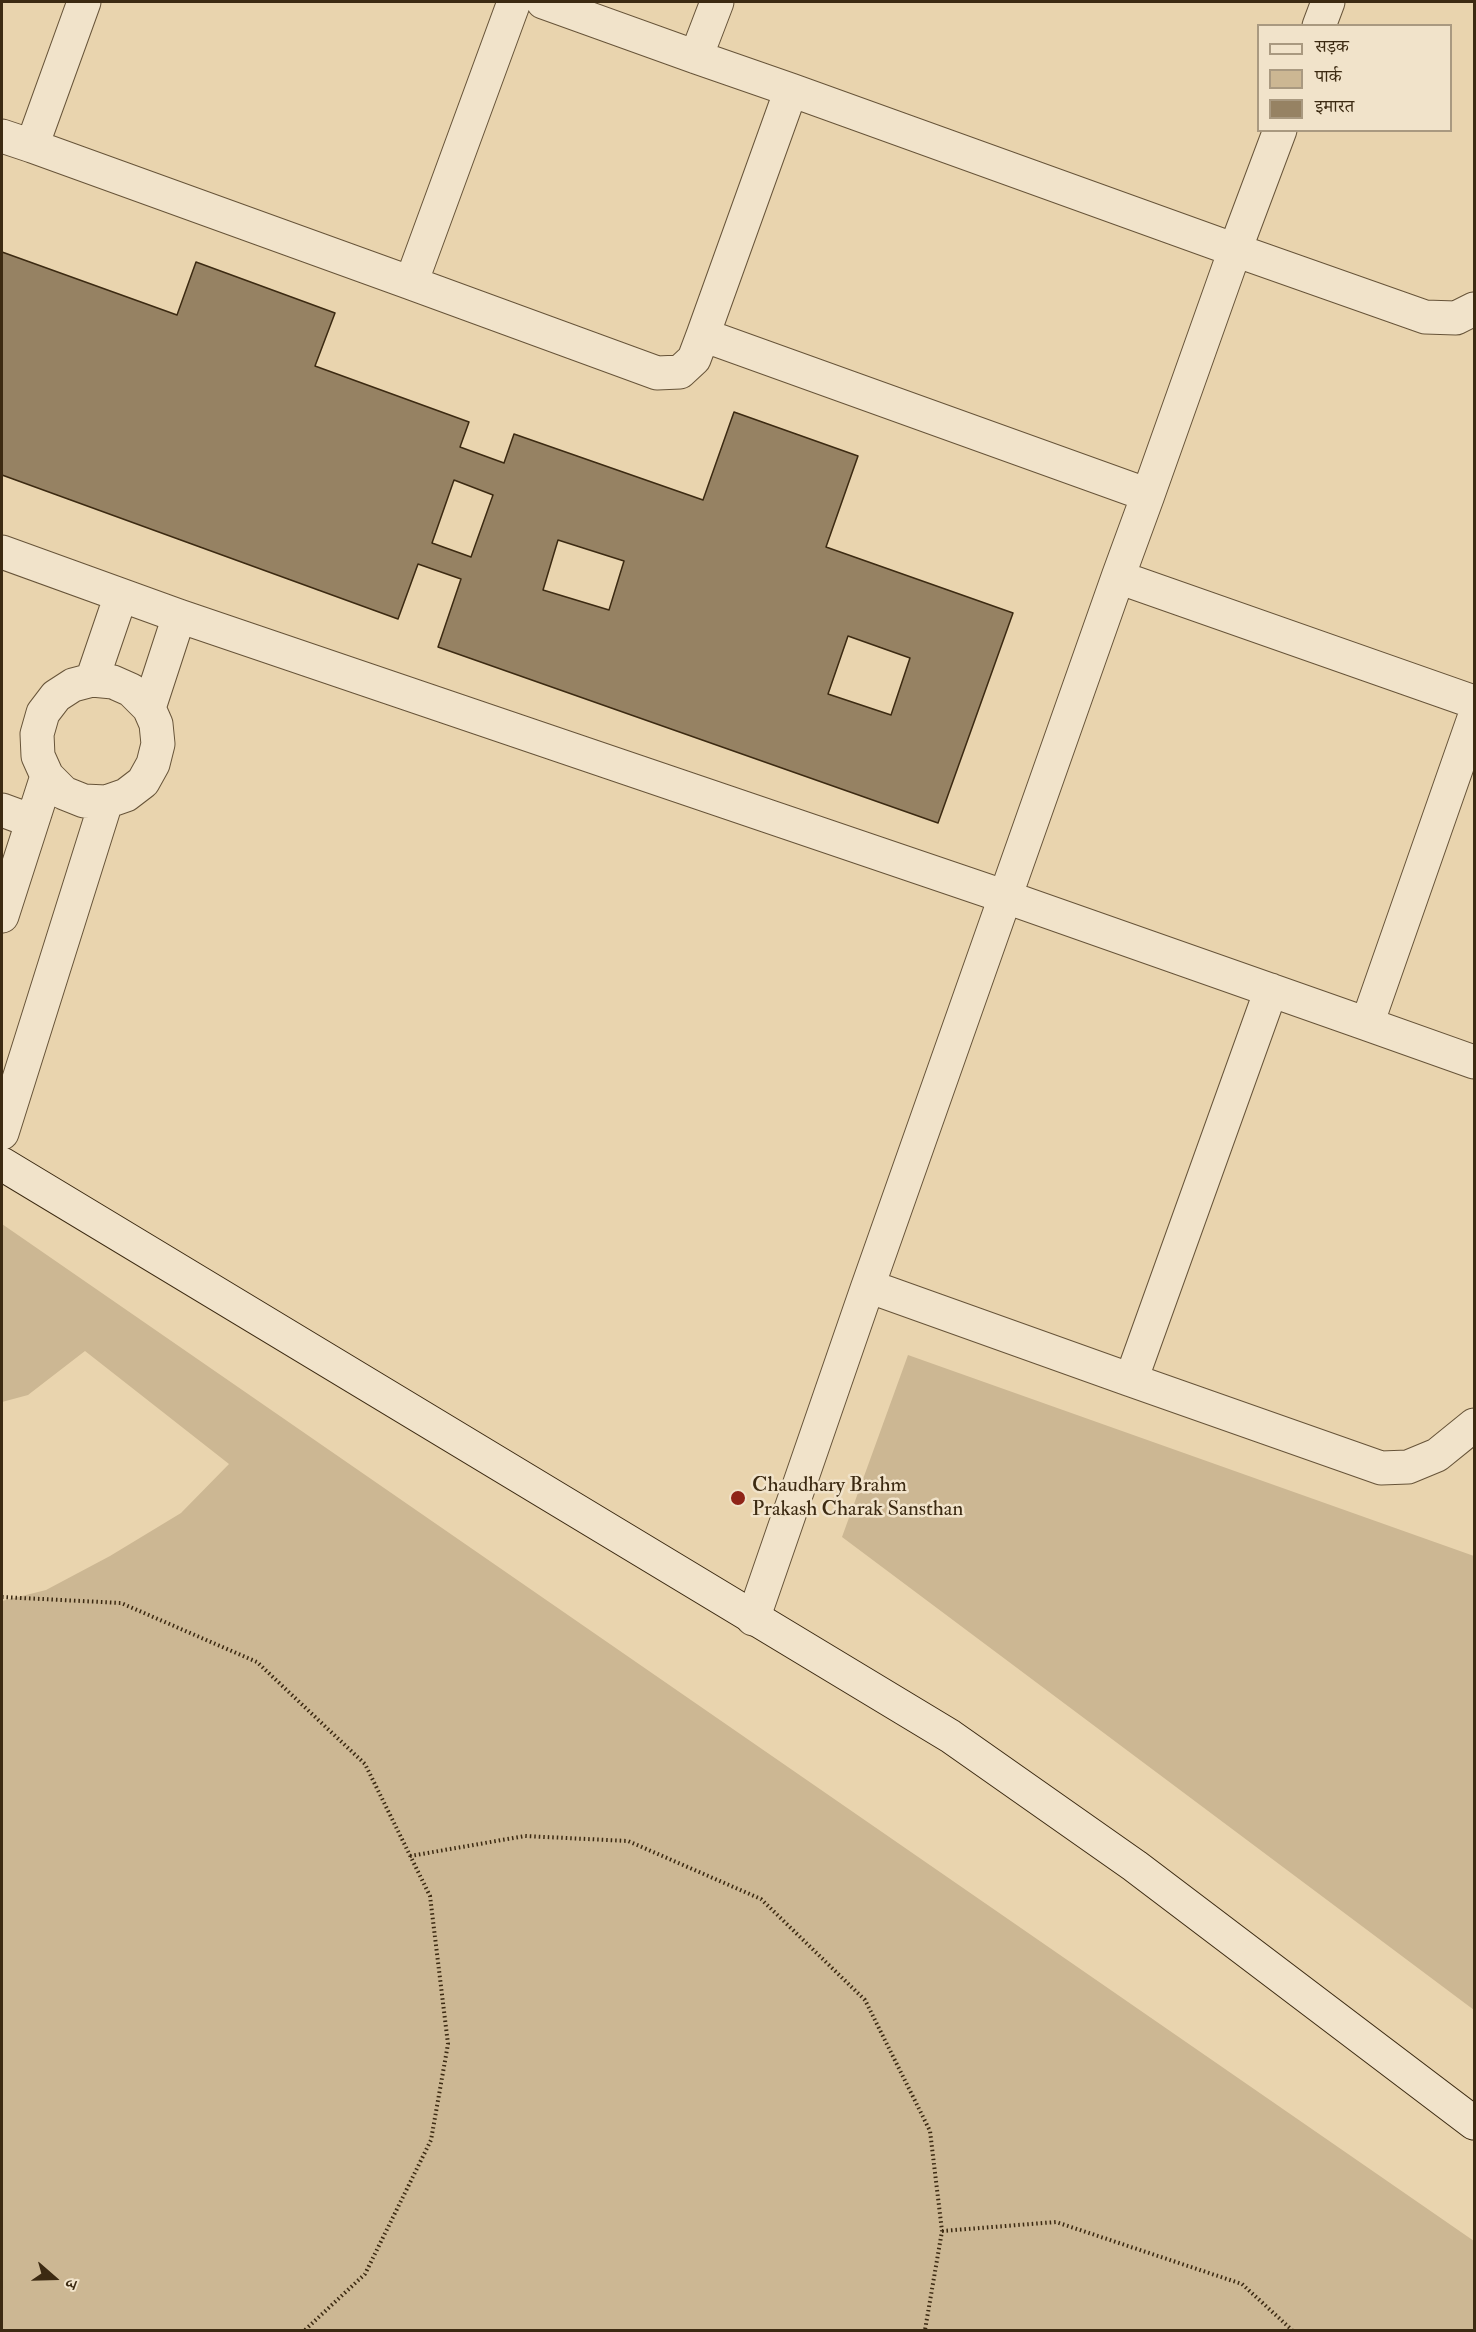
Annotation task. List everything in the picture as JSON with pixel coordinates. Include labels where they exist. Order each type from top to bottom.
[{"type":"street","points":[[32,146],[84,2]]},
{"type":"street","points":[[411,284],[514,2]]},
{"type":"street","points":[[543,2],[1425,317],[1456,318],[1474,309]]},
{"type":"street","points":[[696,57],[717,2]]},
{"type":"street","points":[[1320,24],[1328,2]]},
{"type":"street","points":[[2,136],[657,373],[680,372],[694,359],[790,90]]},
{"type":"street","points":[[753,1618],[1118,577],[1279,132]]},
{"type":"street","points":[[703,335],[1148,495]]},
{"type":"street","points":[[2,552],[179,616],[1005,897],[1474,1062]]},
{"type":"street","points":[[1118,577],[1474,702]]},
{"type":"street","points":[[92,680],[121,595]]},
{"type":"street","points":[[149,708],[179,616]]},
{"type":"street","points":[[92,680],[113,682],[131,690],[149,708],[156,724],[158,744],[153,764],[143,782],[126,795],[106,802],[84,801],[64,793],[47,776],[38,756],[37,734],[43,713],[56,696],[74,685],[92,680]]},
{"type":"street","points":[[1367,1024],[1474,718]]},
{"type":"street","points":[[2,916],[47,776]]},
{"type":"street","points":[[2,1133],[106,802]]},
{"type":"street","points":[[2,810],[32,821]]},
{"type":"street","points":[[1131,1380],[1270,990]]},
{"type":"street","points":[[2,1164],[950,1736],[1135,1866],[1474,2123]]},
{"type":"street","points":[[868,1286],[1381,1468],[1408,1467],[1437,1455],[1474,1425]]},
{"type":"path","points":[[2,1597],[121,1604],[257,1662],[364,1764],[430,1896],[448,2044],[431,2140],[365,2274],[305,2331]]},
{"type":"path","points":[[410,1856],[525,1836],[628,1841],[761,1899],[865,2000],[930,2131],[942,2231],[925,2331]]},
{"type":"path","points":[[942,2231],[1056,2222],[1242,2284],[1292,2331]]},
{"type":"green space","points":[[2,1224],[1474,2241],[1474,2330],[2,2330],[2,1601],[46,1590],[110,1556],[181,1513],[229,1464],[85,1351],[28,1395],[2,1402]]},
{"type":"green space","points":[[908,1355],[1474,1556],[1474,2010],[842,1537]]},
{"type":"building","points":[[2,252],[177,315],[196,262],[335,313],[315,366],[469,422],[460,447],[504,463],[514,434],[703,500],[734,412],[858,456],[826,547],[1013,613],[938,823],[438,647],[461,579],[418,564],[398,619],[2,475]],"holes":[[[454,480],[493,495],[471,557],[432,543]],[[558,540],[624,561],[609,610],[543,590]],[[848,636],[910,658],[891,715],[828,694]]]},
{"type":"place","name":"Chaudhary Brahm Prakash Charak Sansthan","points":[[738,1498]]}]
